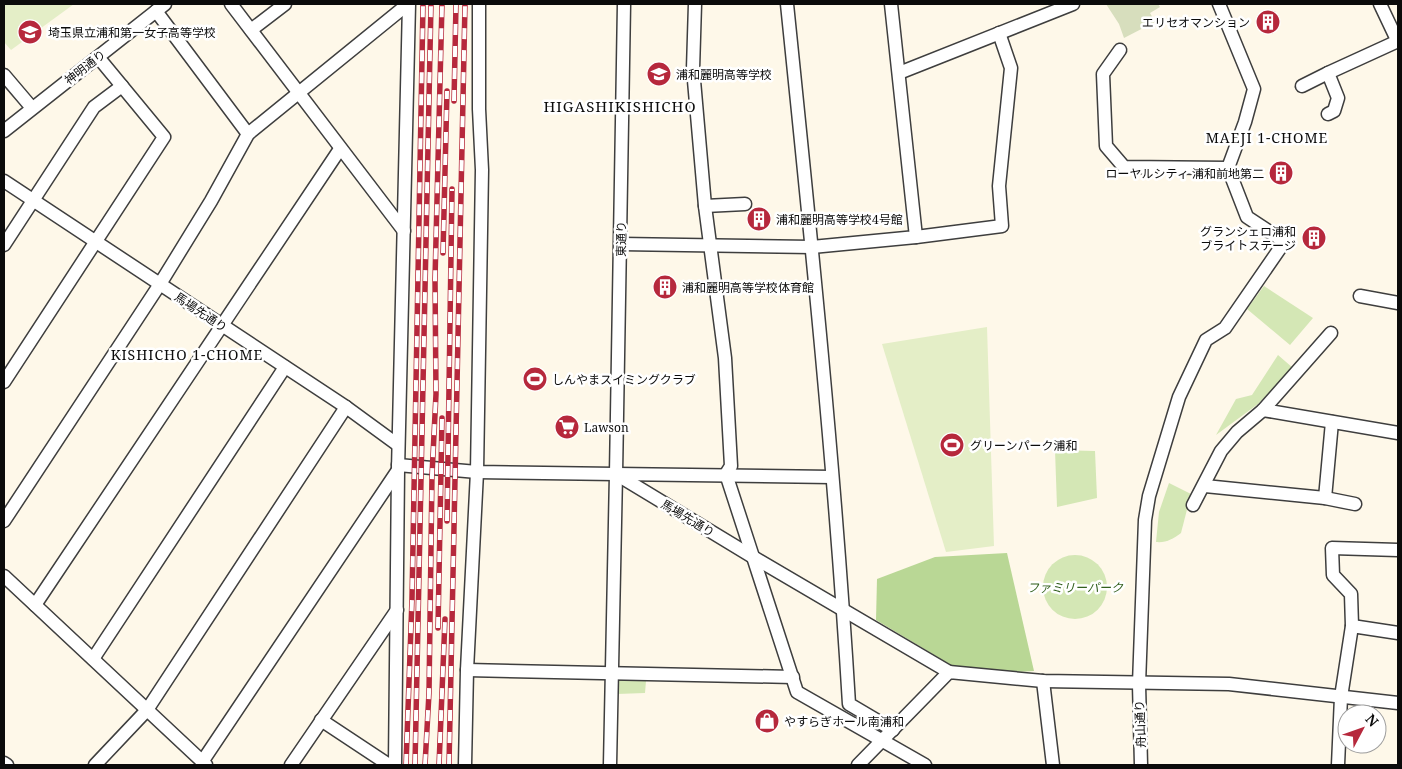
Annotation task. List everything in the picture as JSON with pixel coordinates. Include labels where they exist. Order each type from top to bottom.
[{"type":"street","points":[[231,4],[404,231]]},
{"type":"street","points":[[251,30],[284,4]]},
{"type":"street","points":[[4,521],[160,284],[211,201],[248,134],[409,4]]},
{"type":"street","points":[[395,765],[398,445],[409,4]]},
{"type":"street","points":[[464,765],[477,472],[482,170],[479,109],[479,4]]},
{"type":"street","name":"東通り","points":[[610,765],[624,4]]},
{"type":"street","points":[[696,4],[693,69],[705,206],[725,358],[731,466],[726,474]]},
{"type":"street","points":[[787,4],[812,248],[843,609],[849,704],[893,730]]},
{"type":"street","points":[[891,4],[916,236]]},
{"type":"street","points":[[899,73],[1073,4]]},
{"type":"street","points":[[1120,50],[1103,74],[1106,146],[1124,167],[1228,168],[1246,122],[1254,88],[1219,4]]},
{"type":"street","points":[[1302,86],[1398,42],[1380,4]]},
{"type":"street","points":[[160,7],[248,134]]},
{"type":"street","name":"神明通り","points":[[4,131],[160,7]]},
{"type":"street","points":[[621,244],[812,248],[1002,226],[999,186],[1011,68],[999,33]]},
{"type":"street","points":[[4,382],[164,137],[98,57]]},
{"type":"street","points":[[1328,73],[1338,98],[1334,110],[1328,114]]},
{"type":"street","points":[[4,75],[32,108]]},
{"type":"street","points":[[4,245],[94,107],[122,86]]},
{"type":"street","points":[[35,605],[220,325],[340,149]]},
{"type":"street","name":"舟山通り","points":[[1141,765],[1139,684],[1145,520],[1149,496],[1179,397],[1206,340],[1224,328],[1285,241],[1247,218],[1228,168]]},
{"type":"street","name":"馬場先通り","points":[[4,181],[32,202],[346,407],[398,445]]},
{"type":"street","points":[[705,206],[745,204]]},
{"type":"street","points":[[1360,296],[1398,303]]},
{"type":"street","points":[[1193,506],[1205,486],[1221,451],[1237,432],[1264,410],[1331,333]]},
{"type":"street","points":[[93,659],[285,367]]},
{"type":"street","points":[[95,765],[147,710],[346,407]]},
{"type":"street","points":[[1264,410],[1398,432]]},
{"type":"street","points":[[1326,498],[1332,422]]},
{"type":"street","points":[[398,467],[477,472],[726,474],[832,477]]},
{"type":"street","points":[[4,576],[204,764],[398,467]]},
{"type":"street","name":"馬場先通り","points":[[616,474],[949,672]]},
{"type":"street","points":[[726,474],[798,692],[881,742],[924,765]]},
{"type":"street","points":[[1205,486],[1326,498],[1356,504]]},
{"type":"street","points":[[1338,765],[1341,697],[1352,626],[1351,594],[1333,575],[1332,548],[1398,550]]},
{"type":"street","points":[[291,765],[397,610]]},
{"type":"street","points":[[1352,626],[1398,633]]},
{"type":"street","points":[[467,670],[792,677]]},
{"type":"street","points":[[858,765],[949,672],[1043,681],[1229,684],[1398,703]]},
{"type":"street","points":[[1043,681],[1054,765]]},
{"type":"street","points":[[321,720],[389,765]]},
{"type":"green space","points":[[4,4],[74,4],[11,50],[4,42]]},
{"type":"green space","points":[[1106,4],[1158,4],[1160,7],[1150,13],[1155,22],[1124,38],[1119,24]]},
{"type":"green space","points":[[1264,286],[1313,318],[1290,345],[1247,309]]},
{"type":"green space","name":"グリーンパーク浦和","points":[[987,327],[994,546],[946,552],[882,344]]},
{"type":"green space","points":[[1278,355],[1293,368],[1258,404],[1216,435],[1236,399],[1252,395]]},
{"type":"green space","points":[[1055,450],[1095,451],[1097,498],[1057,507]]},
{"type":"green space","points":[[1169,483],[1191,494],[1181,533],[1169,540],[1156,542],[1159,512]]},
{"type":"green space","points":[[1007,553],[1034,671],[983,674],[951,665],[876,620],[877,579],[935,557]]},
{"type":"green space","name":"ファミリーパーク","points":[[1075,555],[1093,561],[1101,569],[1107,587],[1101,605],[1093,613],[1075,619],[1057,613],[1049,605],[1043,587],[1049,569],[1057,561]]},
{"type":"green space","points":[[619,679],[646,681],[645,693],[617,694],[616,683]]},
{"type":"railway","points":[[406,765],[412,599],[423,4]]},
{"type":"railway","points":[[415,765],[431,4]]},
{"type":"railway","points":[[425,765],[429,693],[432,475],[436,394],[435,279],[442,4]]},
{"type":"railway","points":[[454,101],[456,4]]},
{"type":"railway","points":[[449,765],[465,4]]},
{"type":"railway","points":[[443,253],[447,91]]},
{"type":"railway","points":[[447,521],[452,189]]},
{"type":"railway","points":[[438,628],[442,418]]},
{"type":"railway","points":[[439,765],[445,619]]},
{"type":"place","name":"エリセオマンション","points":[[1268,22]]},
{"type":"place","name":"埼玉県立浦和第一女子高等学校","points":[[30,32]]},
{"type":"place","name":"浦和麗明高等学校","points":[[659,74]]},
{"type":"place","name":"ローヤルシティ 浦和前地第二","points":[[1281,173]]},
{"type":"place","name":"浦和麗明高等学校4号館","points":[[759,219]]},
{"type":"place","name":"グランシェロ浦和 ブライトステージ","points":[[1314,238]]},
{"type":"place","name":"浦和麗明高等学校体育館","points":[[665,287]]},
{"type":"place","name":"しんやまスイミングクラブ","points":[[535,379]]},
{"type":"place","name":"Lawson","points":[[567,427]]},
{"type":"place","name":"グリーンパーク浦和","points":[[952,445]]},
{"type":"place","name":"やすらぎホール南浦和","points":[[767,721]]},
{"type":"district","name":"HIGASHIKISHICHO","points":[[620,106]]},
{"type":"district","name":"MAEJI 1-CHOME","points":[[1267,137]]},
{"type":"district","name":"KISHICHO 1-CHOME","points":[[187,354]]}]
